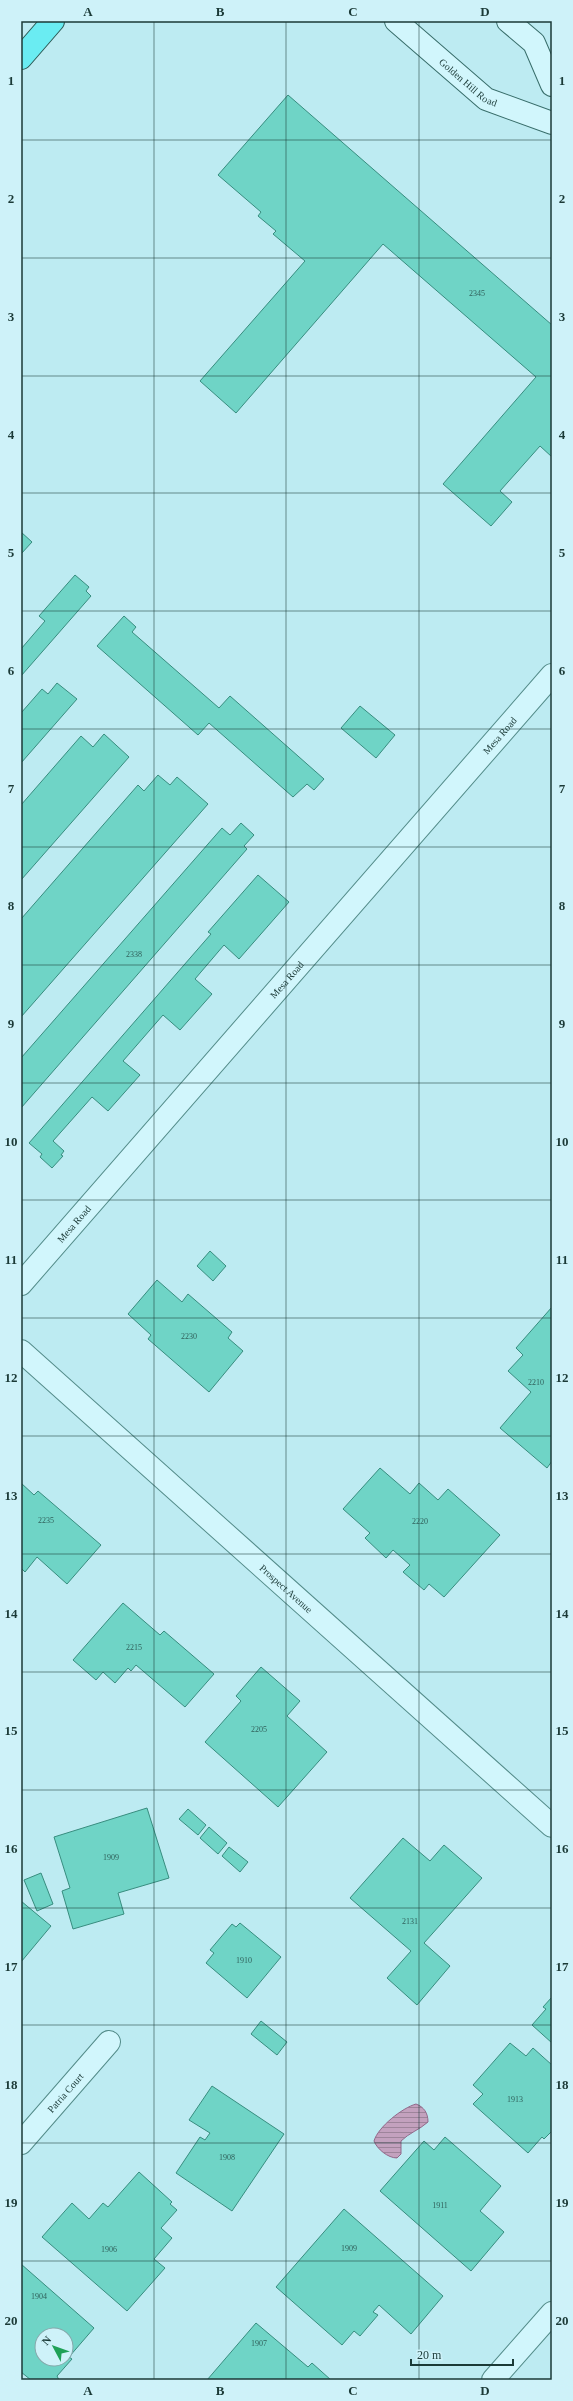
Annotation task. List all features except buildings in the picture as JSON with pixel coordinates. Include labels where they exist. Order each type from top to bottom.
[{"type":"highway","points":[[21,58],[53,21]]},
{"type":"street","name":"Golden Hill Road","points":[[396,21],[486,99],[552,123]]},
{"type":"street","points":[[508,21],[534,43],[552,85]]},
{"type":"street","name":"Mesa Road","points":[[21,1284],[552,675]]},
{"type":"street","name":"Prospect Avenue","points":[[21,1351],[552,1826]]},
{"type":"street","name":"Patria Court","points":[[21,2143],[109,2042]]},
{"type":"street","points":[[493,2380],[552,2313]]},
{"type":"shaded area","points":[[416,2104],[425,2111],[428,2122],[401,2141],[401,2154],[397,2158],[387,2155],[375,2144],[374,2141],[376,2136],[391,2119],[410,2106]]}]
